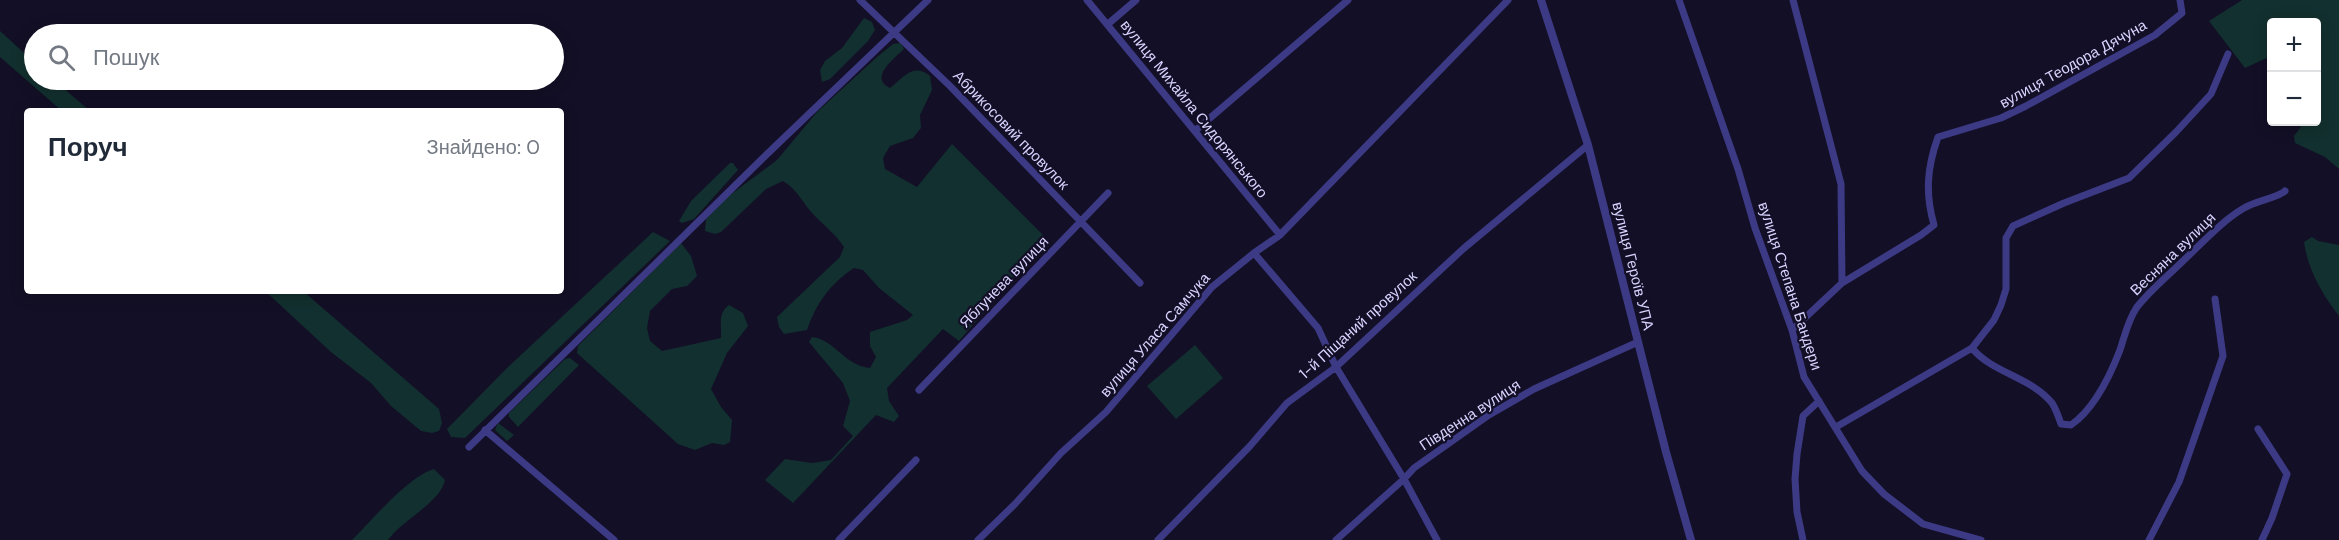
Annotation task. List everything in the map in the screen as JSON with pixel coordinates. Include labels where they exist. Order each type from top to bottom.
[{"type":"street","name":"Абрикосовий провулок","points":[[860,0],[1140,283]]},
{"type":"street","points":[[469,447],[928,0]]},
{"type":"street","name":"вулиця Михайла Сидорянського","points":[[1087,0],[1280,235]]},
{"type":"street","points":[[1108,24],[1136,0]]},
{"type":"street","points":[[1196,130],[1348,0]]},
{"type":"street","name":"вулиця Уласа Самчука","points":[[978,540],[1015,504],[1061,453],[1106,411],[1212,287],[1280,235],[1508,0]]},
{"type":"street","name":"вулиця Героїв УПА","points":[[1541,0],[1588,145],[1691,540]]},
{"type":"street","name":"вулиця Степана Бандери","points":[[1679,0],[1738,169],[1755,228],[1792,330],[1804,377],[1862,471],[1906,513],[1923,524],[1982,540]]},
{"type":"street","points":[[1793,0],[1841,184],[1842,283]]},
{"type":"street","name":"вулиця Теодора Дячуна","points":[[1792,330],[1842,283],[1921,236],[1934,225],[1930,211],[1929,164],[1938,137],[2001,118],[2155,35],[2182,13],[2180,0]]},
{"type":"street","points":[[1836,427],[1972,348],[1994,320],[2001,305],[2006,289],[2006,238],[2013,226],[2042,212],[2129,178],[2211,94],[2228,54]]},
{"type":"street","name":"1-й Піщаний провулок","points":[[1158,540],[1250,446],[1287,403],[1336,367],[1463,249],[1588,145]]},
{"type":"street","name":"Весняна вулиця","points":[[1972,348],[1980,358],[2036,389],[2052,403],[2061,424],[2071,425],[2084,416],[2120,350],[2128,322],[2136,308],[2160,281],[2241,209],[2257,200],[2281,195],[2285,191]]},
{"type":"street","name":"Яблунева вулиця","points":[[919,390],[1108,193]]},
{"type":"street","points":[[1254,253],[1317,328],[1336,367],[1404,479],[1437,540]]},
{"type":"street","points":[[2149,540],[2179,482],[2223,356],[2215,299]]},
{"type":"street","name":"Південна вулиця","points":[[1336,540],[1414,468],[1498,410],[1534,389],[1638,342]]},
{"type":"street","points":[[1803,540],[1797,512],[1795,479],[1797,454],[1803,416],[1819,400]]},
{"type":"street","points":[[2259,429],[2287,474],[2262,540]]},
{"type":"street","points":[[485,430],[614,540]]},
{"type":"street","points":[[839,540],[916,460]]},
{"type":"green space","points":[[2242,0],[2339,0],[2339,169],[2325,157],[2295,143],[2294,136],[2302,126],[2321,126],[2321,18],[2267,18],[2267,58],[2245,68],[2209,21]]},
{"type":"green space","points":[[864,18],[872,22],[875,30],[868,41],[830,79],[822,82],[820,70],[825,61],[842,48]]},
{"type":"green space","points":[[0,31],[24,53],[24,78],[0,57]]},
{"type":"green space","points":[[901,43],[904,49],[882,74],[884,84],[890,88],[904,76],[918,71],[930,76],[932,90],[920,115],[921,128],[913,138],[890,146],[883,158],[885,169],[917,187],[952,144],[1044,236],[1035,253],[959,341],[943,329],[887,388],[889,401],[899,416],[894,422],[876,415],[793,503],[765,480],[785,459],[812,463],[831,460],[853,436],[843,426],[850,401],[843,383],[809,342],[812,337],[827,343],[853,362],[870,368],[876,357],[870,346],[870,332],[907,320],[913,315],[879,288],[863,270],[854,268],[825,294],[807,330],[784,334],[779,327],[777,317],[840,257],[844,247],[793,189],[783,181],[766,189],[721,232],[715,234],[705,231],[706,219],[726,198],[777,160],[817,112],[877,57],[893,44]]},
{"type":"green space","points":[[38,90],[66,90],[87,108],[59,108]]},
{"type":"green space","points":[[730,163],[733,163],[738,170],[694,219],[682,223],[679,221],[691,201]]},
{"type":"green space","points":[[653,232],[670,241],[465,438],[451,437],[447,429],[507,368]]},
{"type":"green space","points":[[2312,237],[2318,241],[2339,245],[2339,316],[2312,272],[2304,242]]},
{"type":"green space","points":[[681,243],[691,256],[697,276],[687,286],[672,289],[650,311],[647,328],[650,341],[662,351],[721,338],[721,316],[729,305],[743,313],[748,326],[727,353],[711,389],[721,407],[732,420],[730,442],[724,445],[712,443],[695,450],[678,444],[577,353],[578,346]]},
{"type":"green space","points":[[268,294],[306,294],[439,409],[442,423],[439,431],[432,433],[421,431],[391,406],[371,383],[331,352]]},
{"type":"green space","points":[[1195,345],[1223,378],[1176,419],[1147,386]]},
{"type":"green space","points":[[570,358],[579,365],[518,427],[509,417],[509,413],[565,359]]},
{"type":"green space","points":[[498,423],[514,435],[507,441],[495,430]]},
{"type":"green space","points":[[434,469],[445,480],[442,488],[428,504],[388,540],[352,540],[413,480]]}]
